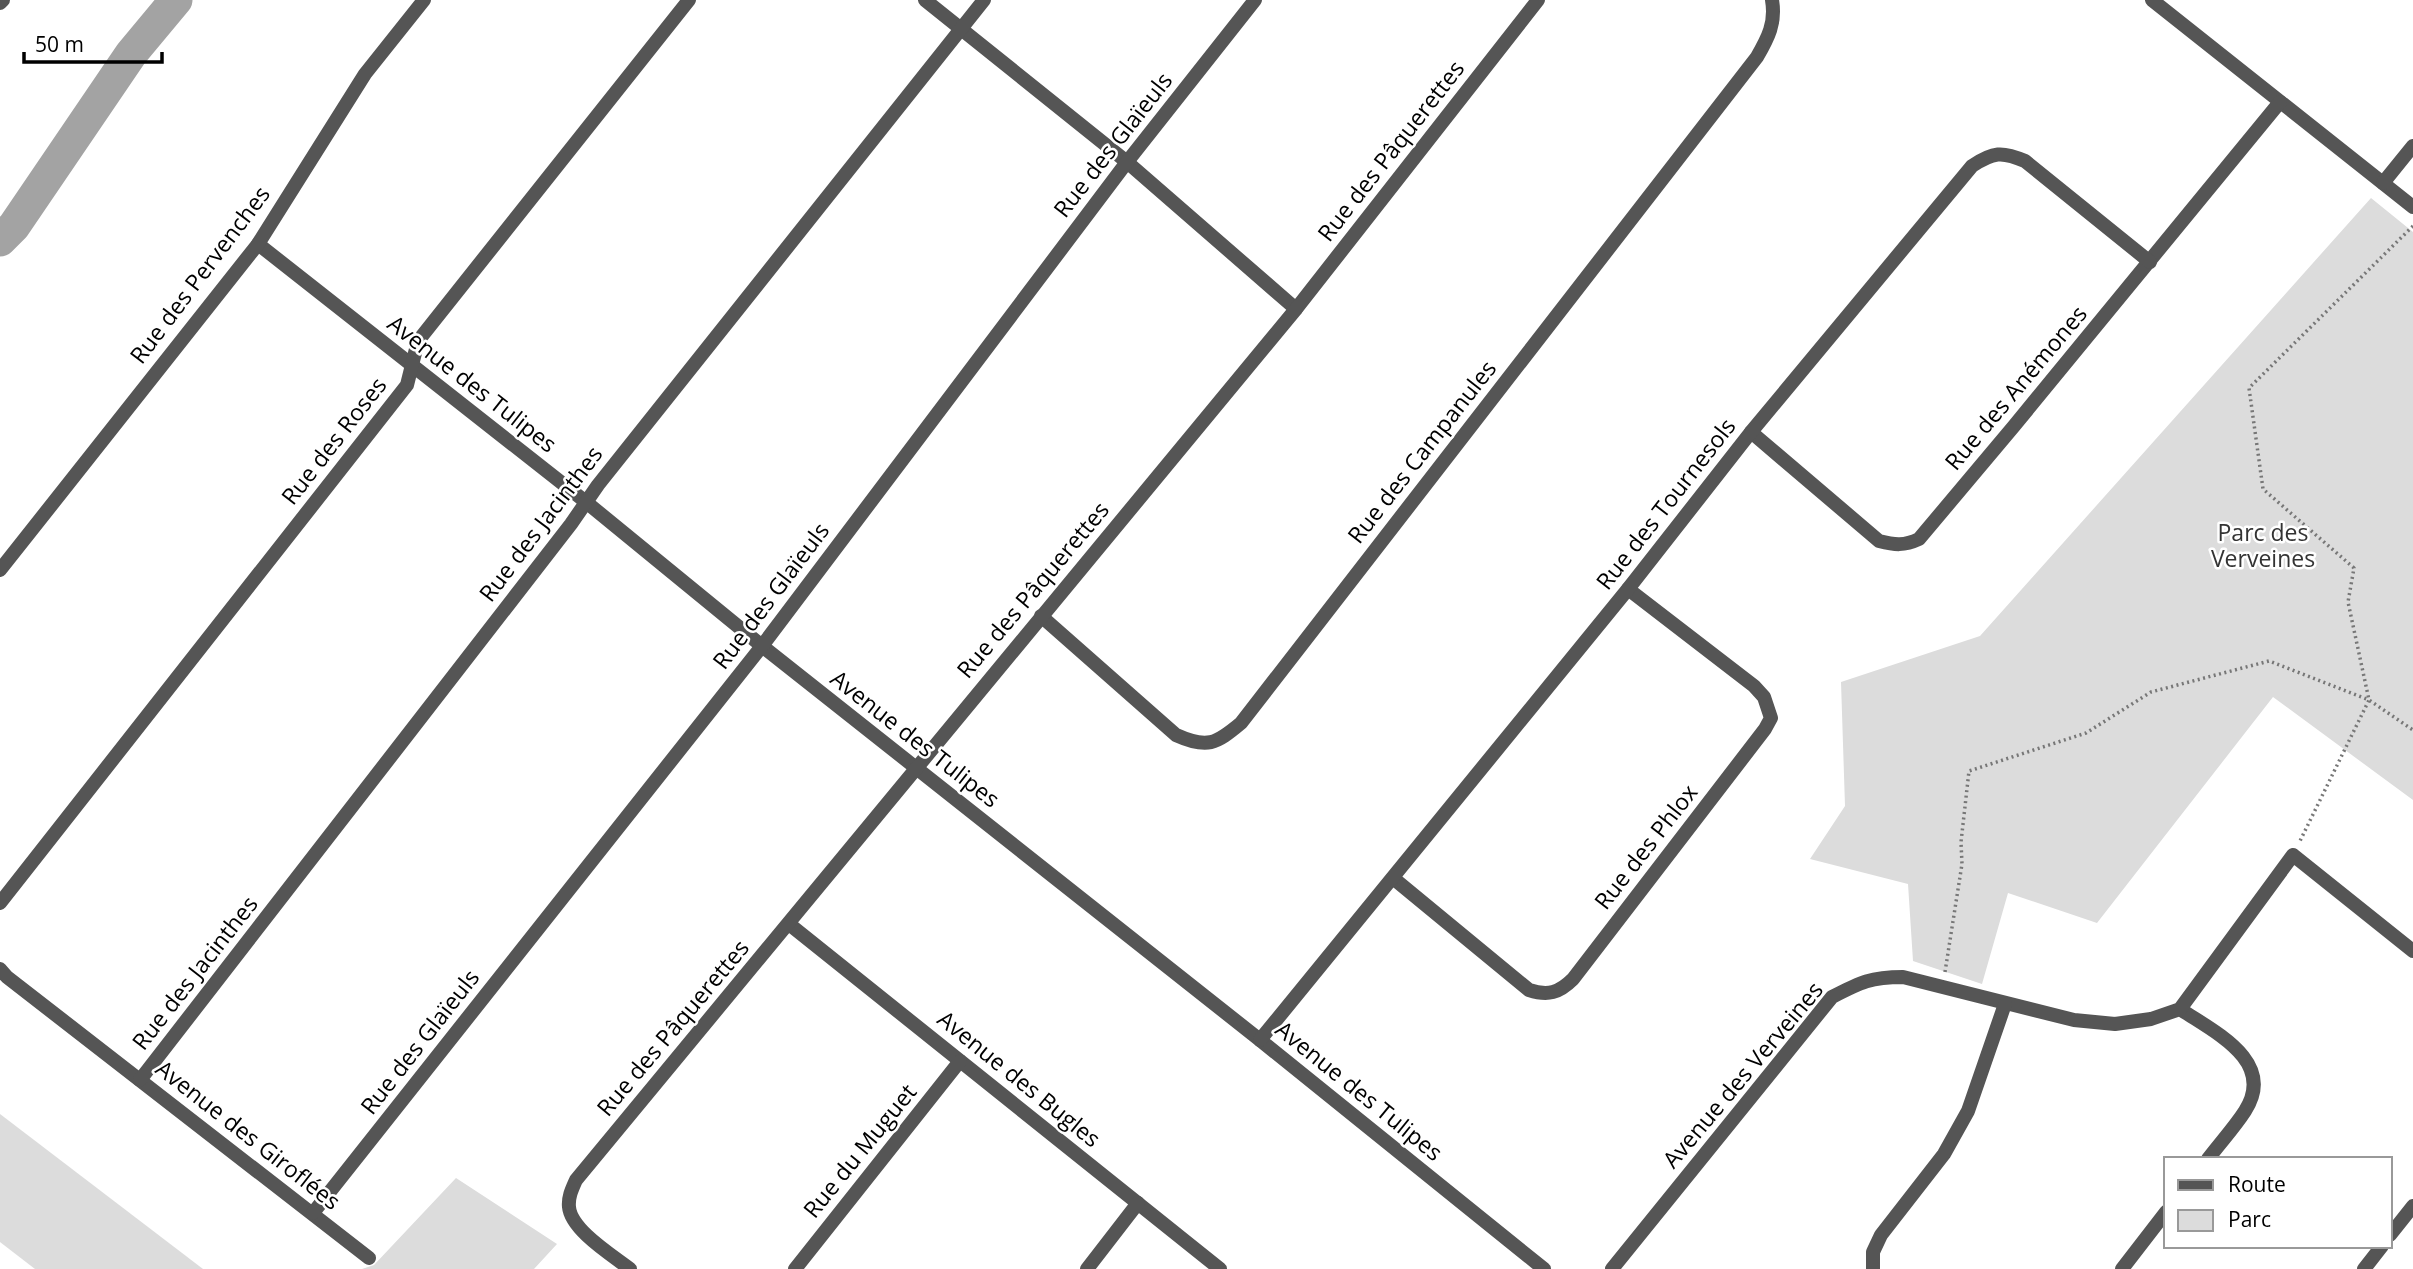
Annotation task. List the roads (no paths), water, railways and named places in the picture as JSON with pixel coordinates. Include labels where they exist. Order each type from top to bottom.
[{"type":"street","name":"Rue des Pervenches","points":[[0,570],[258,244],[365,74],[424,0]]},
{"type":"street","name":"Rue des Roses","points":[[0,903],[407,386],[418,341],[689,0]]},
{"type":"street","points":[[925,0],[1127,162],[1296,309]]},
{"type":"street","name":"Rue des Jacinthes","points":[[140,1080],[586,502],[984,0]]},
{"type":"street","name":"Rue des Glaïeuls","points":[[313,1213],[762,646],[1127,162],[1255,0]]},
{"type":"street","name":"Rue des Pâquerettes","points":[[630,1269],[575,1223],[569,1209],[570,1194],[576,1180],[1296,309],[1538,0]]},
{"type":"street","name":"Rue des Campanules","points":[[1041,616],[1176,735],[1195,744],[1211,744],[1226,736],[1241,723],[1756,57],[1770,35],[1774,18],[1772,0]]},
{"type":"street","points":[[2152,0],[2413,207]]},
{"type":"street","name":"Rue des Anémones","points":[[1751,432],[1879,541],[1907,545],[1919,539],[2280,102]]},
{"type":"street","points":[[2383,183],[2413,146]]},
{"type":"street","name":"Rue des Tournesols","points":[[1260,1040],[1628,589],[1751,432],[1972,166],[1986,157],[2008,154],[2025,161],[2150,262]]},
{"type":"street","name":"Avenue des Tulipes","points":[[258,244],[586,502],[762,646],[1260,1040],[1544,1269]]},
{"type":"street","name":"Rue des Phlox","points":[[1393,878],[1529,989],[1542,994],[1555,993],[1573,979],[1757,740],[1771,718],[1764,697],[1754,686],[1628,589]]},
{"type":"street","points":[[2210,1157],[2245,1111],[2255,1082],[2249,1065],[2236,1046],[2180,1009],[2293,855],[2413,951]]},
{"type":"street","name":"Avenue des Bugles","points":[[789,924],[1220,1269]]},
{"type":"street","name":"Avenue des Giroflées","points":[[0,969],[369,1258]]},
{"type":"street","name":"Avenue des Verveines","points":[[1612,1269],[1832,997],[1876,977],[1903,977],[2074,1020],[2115,1024],[2151,1018],[2180,1009]]},
{"type":"street","points":[[1872,1269],[1873,1252],[1881,1235],[1944,1154],[1968,1111],[2005,1004]]},
{"type":"street","name":"Rue du Muguet","points":[[795,1269],[960,1062]]},
{"type":"street","points":[[1087,1269],[1138,1203]]},
{"type":"street","points":[[2392,1232],[2413,1206]]},
{"type":"street","points":[[2122,1269],[2164,1215]]},
{"type":"street","points":[[2364,1269],[2380,1248]]},
{"type":"waterway","points":[[0,240],[14,226],[131,54],[176,0]]},
{"type":"park label","name":"Parc des Verveines","points":[[2263,546]]}]
